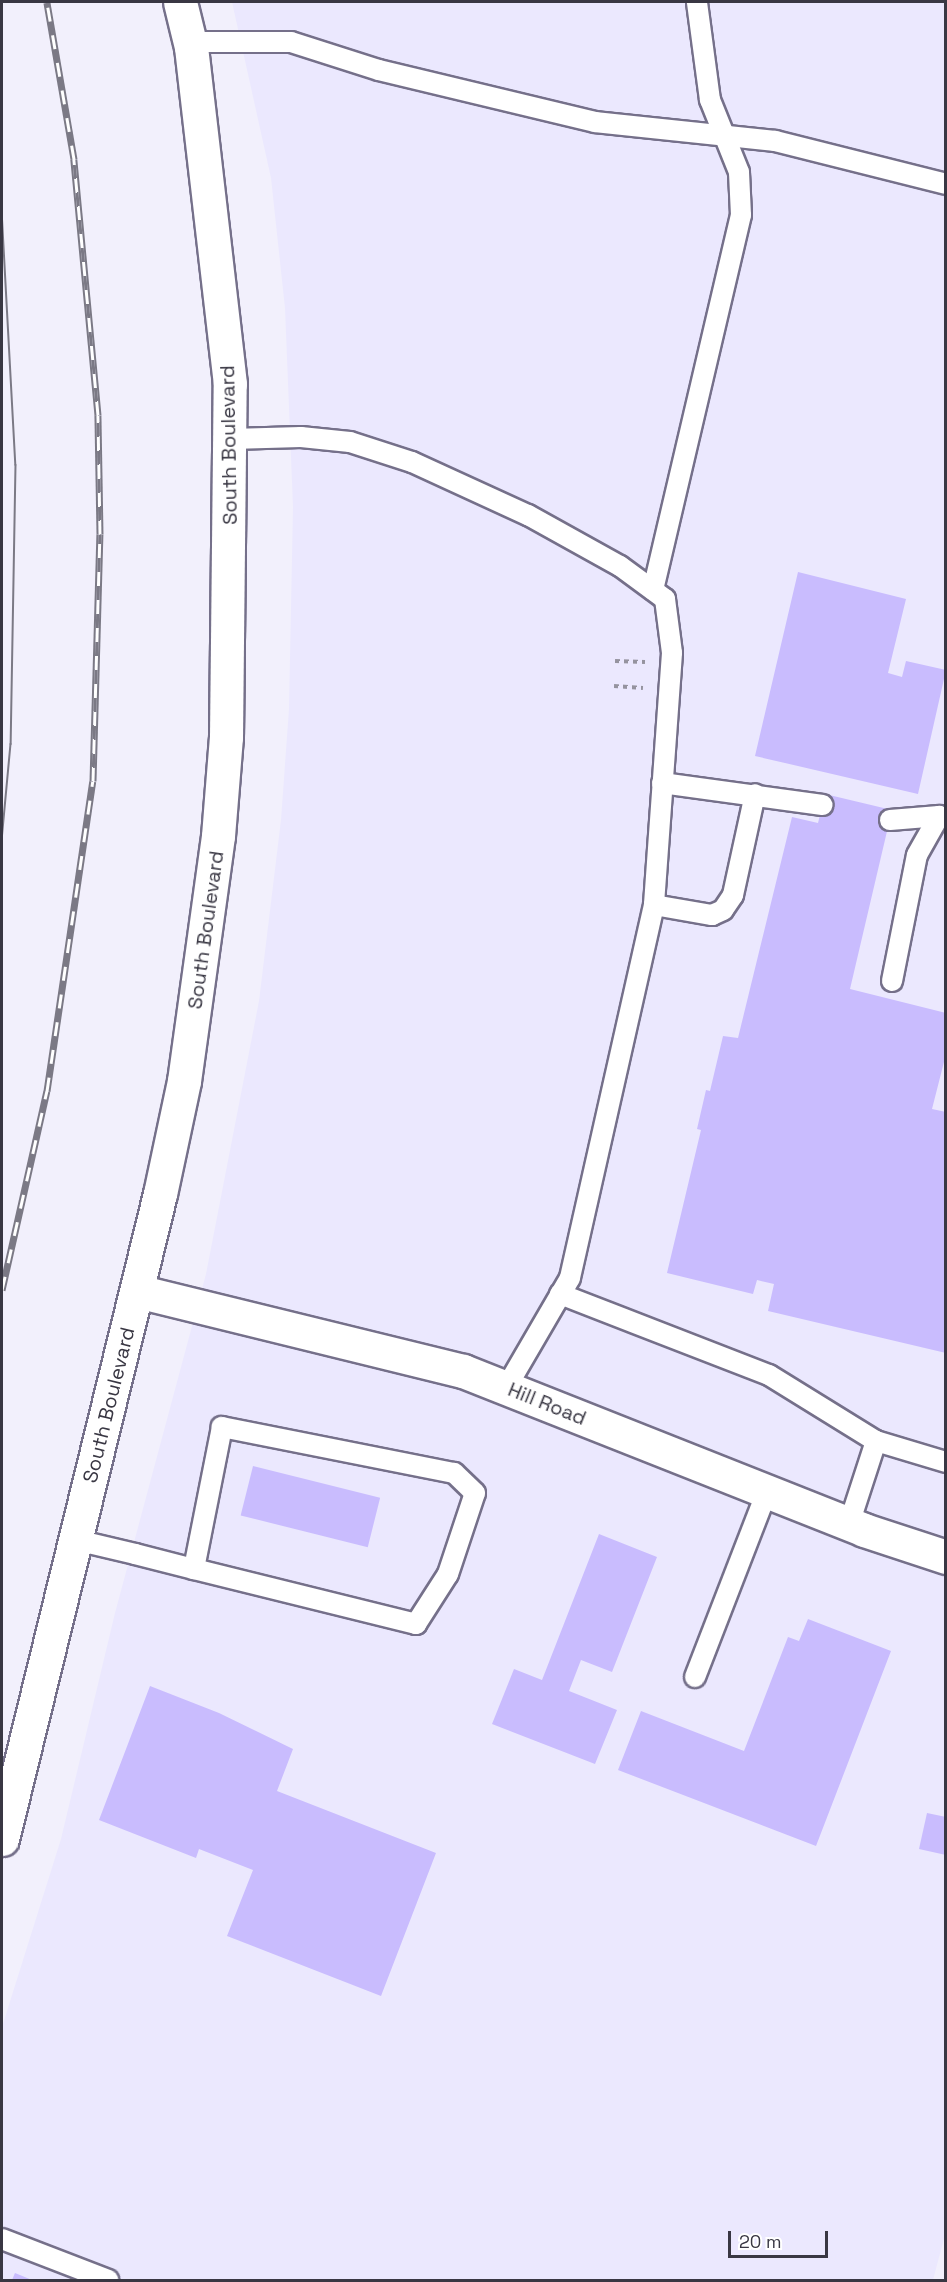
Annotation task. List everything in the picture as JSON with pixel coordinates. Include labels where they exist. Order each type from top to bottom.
[{"type":"main road","name":"South Boulevard","points":[[2,1839],[137,1291],[184,1081],[215,871],[226,737],[230,384],[190,42],[180,2]]},
{"type":"main road","name":"Hill Road","points":[[137,1291],[420,1358],[506,1388],[849,1524],[945,1557]]},
{"type":"lane","points":[[653,590],[741,215],[739,172],[710,100],[697,2]]},
{"type":"lane","points":[[190,42],[291,42],[379,70],[595,122],[725,138],[775,141],[945,184]]},
{"type":"lane","points":[[231,439],[301,437],[350,442],[412,462],[528,515],[620,566],[665,599],[672,653],[654,905],[570,1278],[506,1388]]},
{"type":"lane","points":[[662,783],[822,805]]},
{"type":"lane","points":[[654,905],[712,915],[723,910],[733,895],[755,794]]},
{"type":"lane","points":[[890,820],[943,812]]},
{"type":"lane","points":[[892,981],[917,855],[943,812]]},
{"type":"lane","points":[[560,1294],[769,1375],[876,1441],[945,1462]]},
{"type":"lane","points":[[76,1540],[416,1624],[448,1574],[475,1493],[454,1473],[222,1427],[194,1569]]},
{"type":"lane","points":[[849,1524],[876,1441]]},
{"type":"lane","points":[[695,1677],[767,1491]]},
{"type":"lane","points":[[2,2239],[108,2280]]},
{"type":"shaded area","points":[[232,2],[945,2],[946,2231],[933,2280],[2,2280],[2,2027],[61,1839],[115,1613],[206,1274],[259,1001],[281,820],[289,709],[293,507],[285,308],[271,178]]},
{"type":"building","points":[[798,572],[906,599],[888,673],[902,677],[906,661],[946,670],[918,794],[755,756]]},
{"type":"building","points":[[825,794],[892,810],[850,989],[946,1013],[946,1054],[932,1109],[946,1112],[946,1353],[768,1311],[774,1284],[757,1280],[753,1294],[667,1273],[701,1130],[697,1129],[706,1090],[710,1091],[723,1036],[738,1038],[792,817],[818,823]]},
{"type":"building","points":[[253,1466],[380,1498],[368,1547],[241,1515]]},
{"type":"building","points":[[599,1534],[657,1557],[612,1672],[581,1660],[569,1691],[617,1710],[595,1764],[492,1724],[514,1669],[542,1680]]},
{"type":"building","points":[[808,1619],[891,1651],[816,1846],[618,1770],[641,1711],[744,1751],[788,1637],[799,1641]]},
{"type":"building","points":[[150,1686],[219,1713],[293,1749],[277,1791],[436,1853],[381,1996],[227,1936],[253,1870],[199,1849],[196,1858],[99,1820]]},
{"type":"building","points":[[927,1813],[946,1817],[946,1855],[919,1849]]},
{"type":"building","points":[[15,2273],[32,2280],[12,2280]]},
{"type":"tram line","points":[[2,210],[16,465],[11,744],[2,841]]},
{"type":"railway","points":[[2,1290],[47,1091],[93,781],[100,534],[98,415],[74,159],[47,2]]}]
